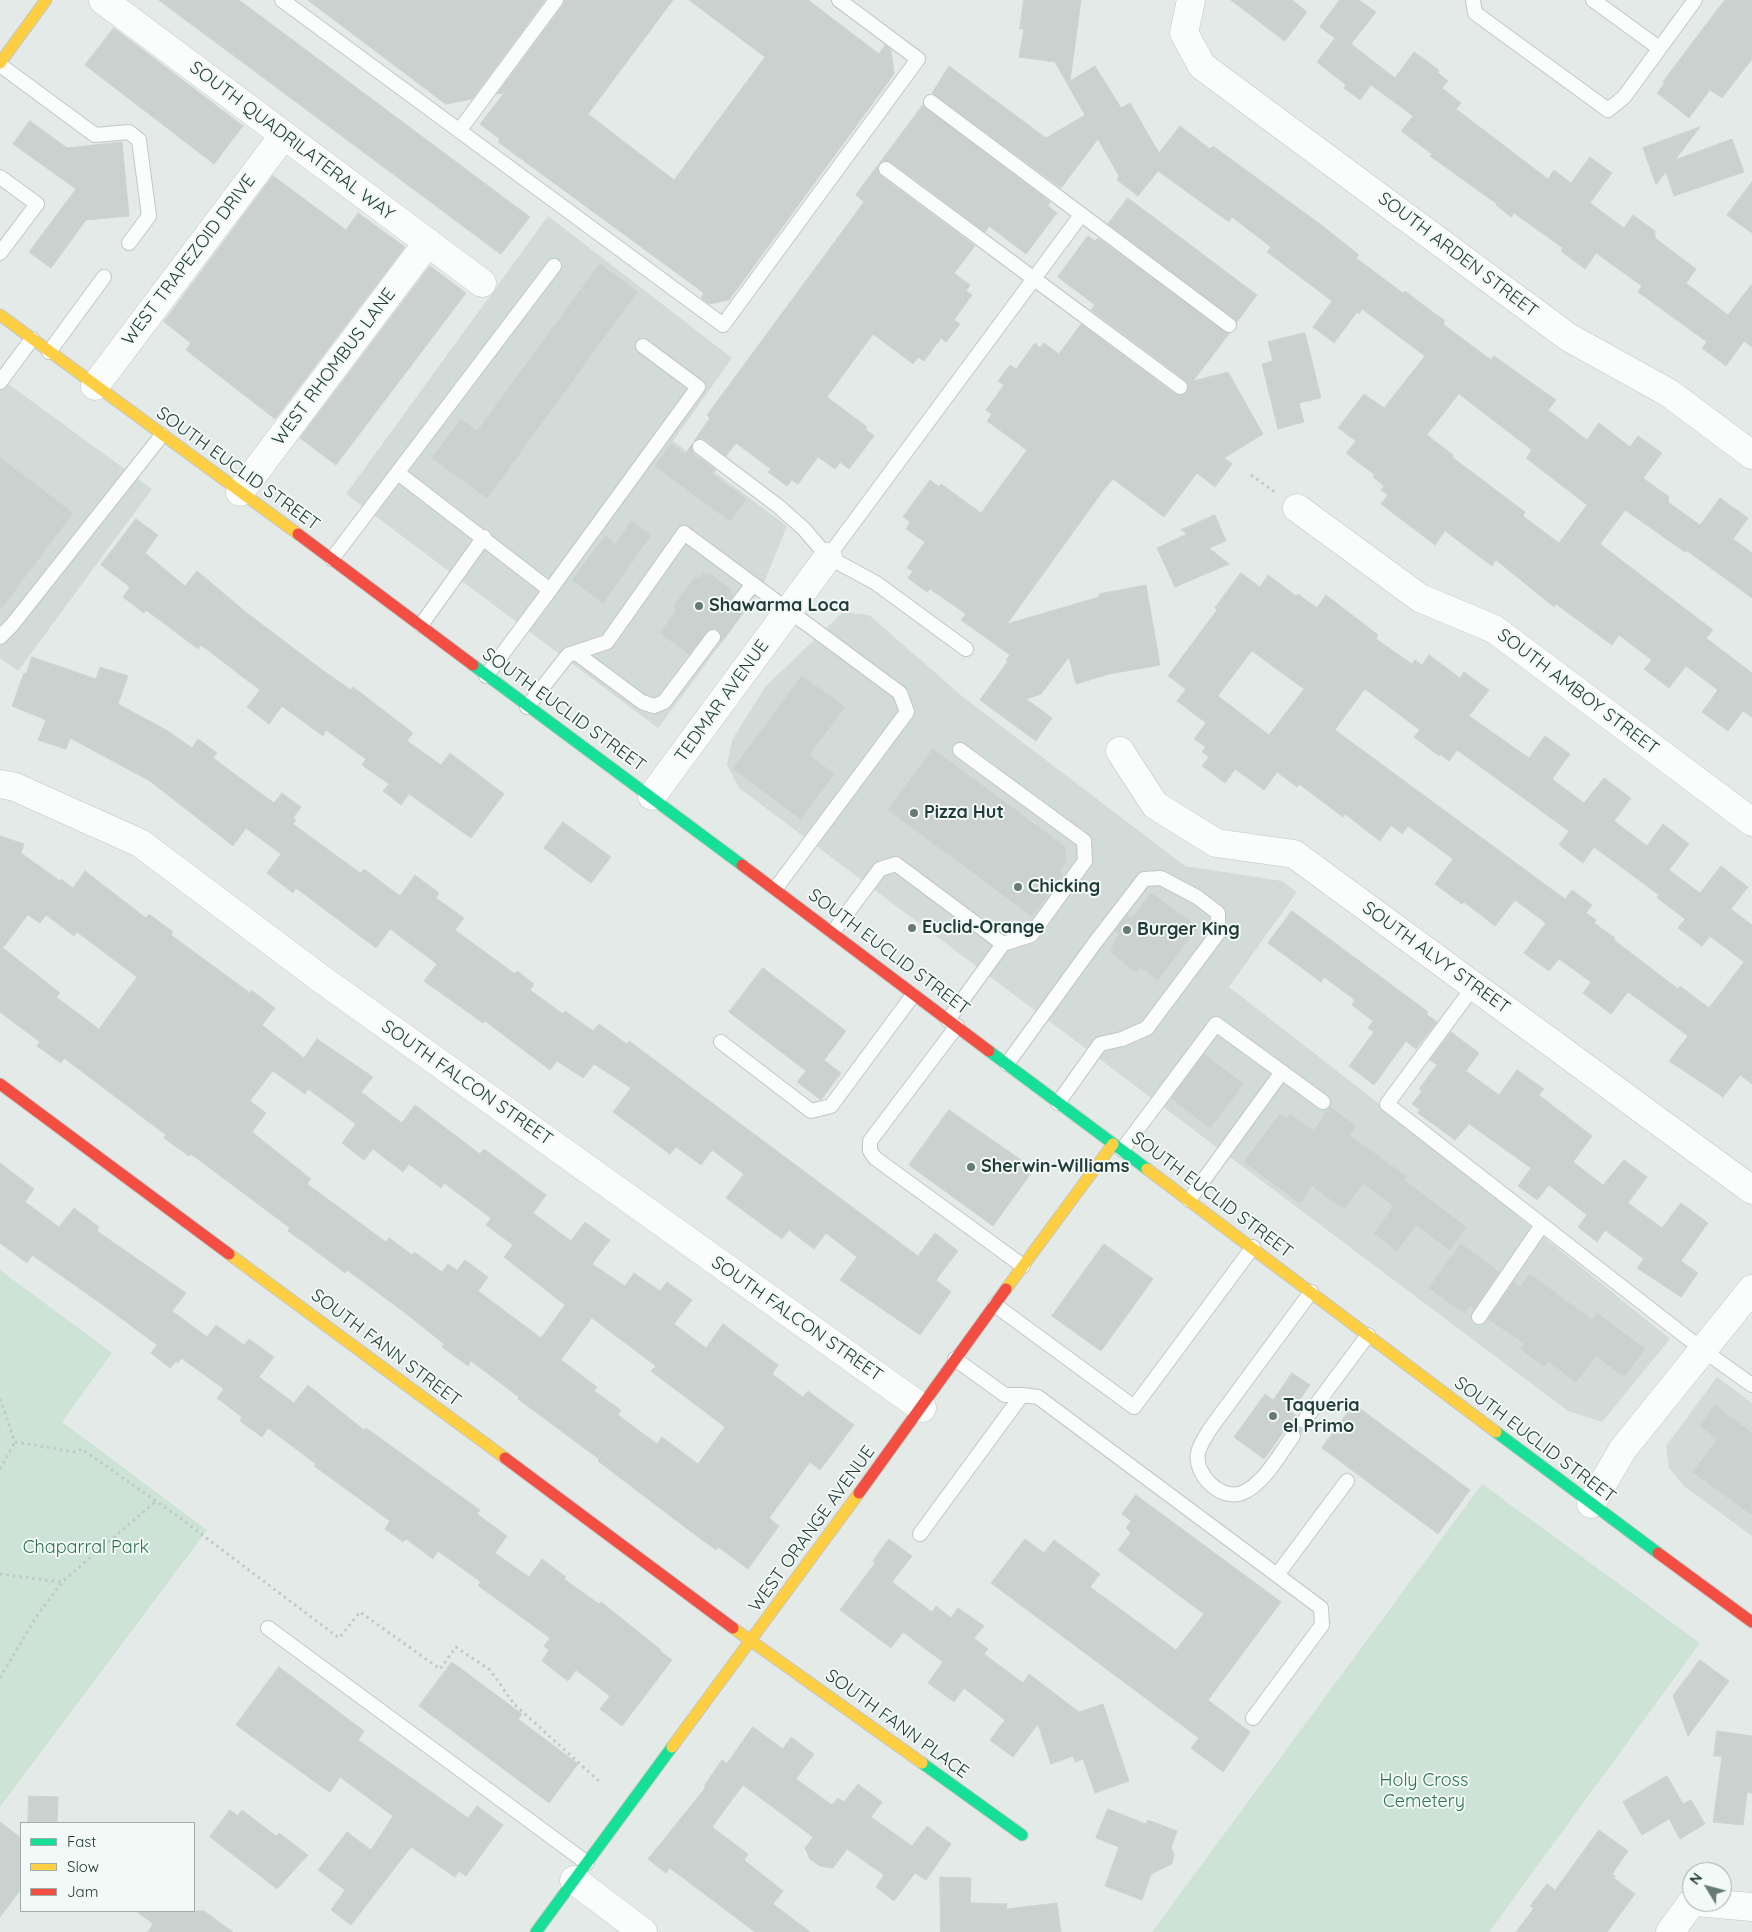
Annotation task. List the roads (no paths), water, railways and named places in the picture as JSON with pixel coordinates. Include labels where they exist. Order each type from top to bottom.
[{"type":"main road","points":[[0,64],[46,0]]},
{"type":"main road","name":"SOUTH EUCLID STREET","points":[[0,315],[421,625],[486,676],[776,888],[913,995],[1253,1247],[1591,1504],[1752,1622]]},
{"type":"main road","name":"SOUTH FANN STREET","points":[[0,1084],[751,1641]]},
{"type":"main road","name":"WEST ORANGE AVENUE","points":[[536,1932],[922,1408],[955,1359],[1023,1266],[1118,1147]]},
{"type":"main road","name":"SOUTH FANN PLACE","points":[[751,1641],[1022,1835]]},
{"type":"street","name":"SOUTH QUADRILATERAL WAY","points":[[103,0],[482,283]]},
{"type":"street","name":"SOUTH ARDEN STREET","points":[[1191,0],[1184,33],[1202,66],[1568,337],[1669,393],[1752,455]]},
{"type":"street","name":"WEST TRAPEZOID DRIVE","points":[[95,386],[284,135]]},
{"type":"street","name":"WEST RHOMBUS LANE","points":[[240,492],[428,242]]},
{"type":"street","name":"SOUTH AMBOY STREET","points":[[1297,508],[1420,598],[1494,629],[1752,822]]},
{"type":"street","name":"TEDMAR AVENUE","points":[[652,796],[828,558]]},
{"type":"street","name":"SOUTH ALVY STREET","points":[[1120,751],[1155,805],[1216,843],[1294,854],[1752,1190]]},
{"type":"street","name":"SOUTH FALCON STREET","points":[[0,784],[14,787],[140,843],[320,978],[922,1408]]},
{"type":"street","points":[[1591,1504],[1623,1449],[1752,1289]]},
{"type":"street","points":[[581,1871],[643,1932]]},
{"type":"street","points":[[1732,1905],[1752,1907]]},
{"type":"street","points":[[1670,1932],[1686,1912]]},
{"type":"lane","points":[[282,0],[723,325],[918,59],[839,0]]},
{"type":"lane","points":[[459,130],[556,0]]},
{"type":"lane","points":[[1473,0],[1475,13],[1608,110],[1624,97],[1695,0]]},
{"type":"lane","points":[[1593,0],[1660,48]]},
{"type":"lane","points":[[0,64],[95,135],[129,132],[139,140],[149,216],[129,244]]},
{"type":"lane","points":[[931,102],[1229,325]]},
{"type":"lane","points":[[886,169],[1180,387]]},
{"type":"lane","points":[[0,177],[37,204],[0,253]]},
{"type":"lane","points":[[828,558],[1081,215]]},
{"type":"lane","points":[[332,559],[554,266]]},
{"type":"lane","points":[[49,352],[104,278]]},
{"type":"lane","points":[[0,382],[32,339]]},
{"type":"lane","points":[[486,676],[698,387],[643,346]]},
{"type":"lane","points":[[0,636],[12,625],[162,435]]},
{"type":"lane","points":[[700,447],[778,506],[804,529],[828,558],[876,583],[966,650]]},
{"type":"lane","points":[[398,473],[484,537],[550,590]]},
{"type":"lane","points":[[527,706],[568,655],[607,642],[684,534],[789,610],[900,693],[907,712],[776,888]]},
{"type":"lane","points":[[421,625],[484,537]]},
{"type":"lane","points":[[736,606],[752,584]]},
{"type":"lane","points":[[576,653],[642,702],[654,706],[664,702],[713,637]]},
{"type":"lane","points":[[960,750],[1084,841],[1085,862],[1031,935],[1003,944],[952,1023],[870,1141],[870,1151],[875,1158],[1023,1266]]},
{"type":"lane","points":[[833,932],[880,870],[896,864],[1003,944]]},
{"type":"lane","points":[[1007,1064],[1144,879],[1161,878],[1197,897],[1218,913],[1218,933],[1147,1028],[1122,1039],[1100,1044],[1058,1103]]},
{"type":"lane","points":[[1474,986],[1387,1104],[1703,1350],[1752,1385]]},
{"type":"lane","points":[[721,1042],[811,1111],[831,1106],[913,995]]},
{"type":"lane","points":[[1118,1147],[1216,1024],[1323,1102]]},
{"type":"lane","points":[[1189,1200],[1282,1072]]},
{"type":"lane","points":[[1479,1317],[1542,1225]]},
{"type":"lane","points":[[995,1305],[1134,1407],[1253,1247]]},
{"type":"lane","points":[[1292,1436],[1259,1481],[1240,1494],[1222,1492],[1214,1487],[1198,1464],[1198,1453],[1210,1429],[1311,1292]]},
{"type":"lane","points":[[1304,1421],[1368,1335]]},
{"type":"lane","points":[[955,1359],[1005,1395],[1038,1397],[1321,1608],[1322,1625],[1253,1718]]},
{"type":"lane","points":[[920,1534],[1022,1395]]},
{"type":"lane","points":[[1277,1576],[1347,1481]]},
{"type":"lane","points":[[268,1628],[581,1871]]},
{"type":"place","name":"Shawarma Loca","points":[[699,606]]},
{"type":"place","name":"Pizza Hut","points":[[914,813]]},
{"type":"place","name":"Chicking","points":[[1018,887]]},
{"type":"place","name":"Euclid-Orange","points":[[912,928]]},
{"type":"place","name":"Burger King","points":[[1127,930]]},
{"type":"place","name":"Sherwin-Williams","points":[[971,1167]]},
{"type":"place","name":"Taqueria el Primo","points":[[1273,1416]]},
{"type":"park label","name":"Chaparral Park","points":[[86,1548]]},
{"type":"park label","name":"Holy Cross Cemetery","points":[[1424,1791]]}]
